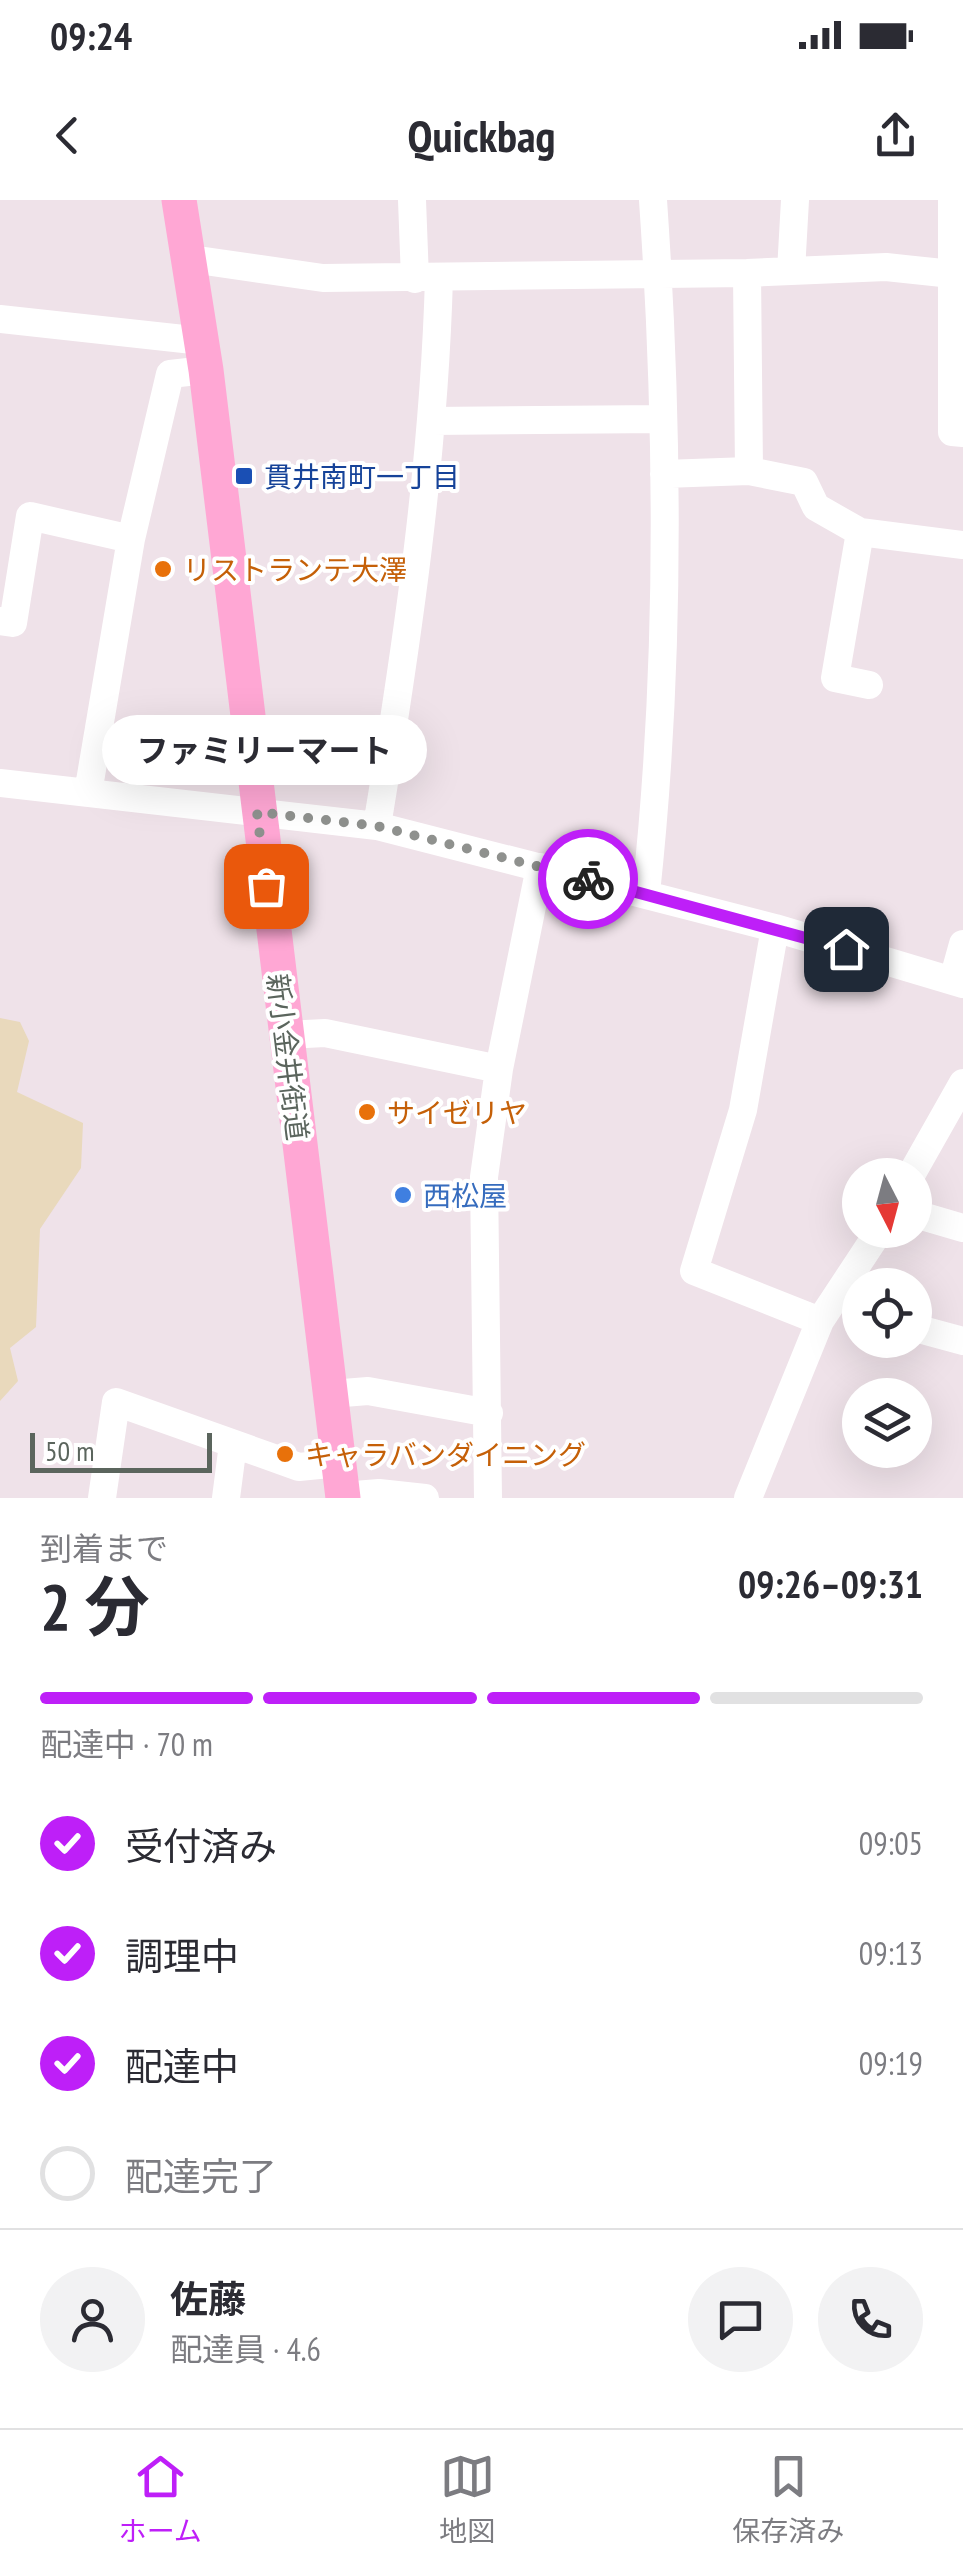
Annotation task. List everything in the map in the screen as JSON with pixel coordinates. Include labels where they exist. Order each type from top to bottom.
[{"type":"main road","name":"新小金井街道","points":[[179,200],[204,356],[342,1486]]},
{"type":"street","points":[[377,826],[404,666],[432,421],[427,278],[412,200]]},
{"type":"street","points":[[646,893],[664,700],[664,474],[653,200]]},
{"type":"street","points":[[791,271],[795,200]]},
{"type":"street","points":[[952,200],[952,432],[963,433]]},
{"type":"street","points":[[191,259],[323,278],[747,274],[886,267],[952,274]]},
{"type":"street","points":[[747,274],[749,471]]},
{"type":"street","points":[[0,319],[204,356]]},
{"type":"street","points":[[88,793],[131,539],[170,374],[204,356]]},
{"type":"street","points":[[432,421],[662,418]]},
{"type":"street","points":[[664,474],[749,471],[804,482],[816,507],[860,532],[963,545]]},
{"type":"street","points":[[0,620],[13,622],[30,516],[131,539]]},
{"type":"street","points":[[860,532],[835,678],[869,685]]},
{"type":"street","points":[[0,783],[377,826],[646,893],[958,982],[963,944]]},
{"type":"street","points":[[490,1498],[482,1251],[484,1177],[499,1069],[540,867]]},
{"type":"street","points":[[775,928],[743,1110],[694,1271],[826,1314],[842,1314]]},
{"type":"street","points":[[286,1034],[325,1032],[499,1069]]},
{"type":"street","points":[[921,1158],[963,1083]]},
{"type":"street","points":[[932,1219],[963,1228]]},
{"type":"street","points":[[748,1498],[826,1314],[868,1248]]},
{"type":"street","points":[[932,1333],[963,1341]]},
{"type":"street","points":[[331,1394],[368,1392],[489,1414]]},
{"type":"street","points":[[102,1498],[116,1402],[299,1466],[342,1486],[425,1498]]},
{"type":"street","points":[[226,1498],[233,1444]]},
{"type":"shaded area","points":[[0,1018],[20,1022],[29,1041],[17,1092],[83,1123],[81,1168],[40,1229],[36,1327],[10,1348],[18,1381],[0,1401]]},
{"type":"way so far","points":[[266,886],[257,812],[377,826],[588,879]]},
{"type":"place","name":"貫井南町一丁目","points":[[244,476]]},
{"type":"place","name":"リストランテ大澤","points":[[163,569]]},
{"type":"place","name":"ファミリーマート","points":[[266,886]]},
{"type":"place","name":"サイゼリヤ","points":[[367,1112]]},
{"type":"place","name":"西松屋","points":[[403,1195]]},
{"type":"place","name":"キャラバンダイニング","points":[[285,1454]]},
{"type":"route","points":[[588,879],[846,949]]}]
